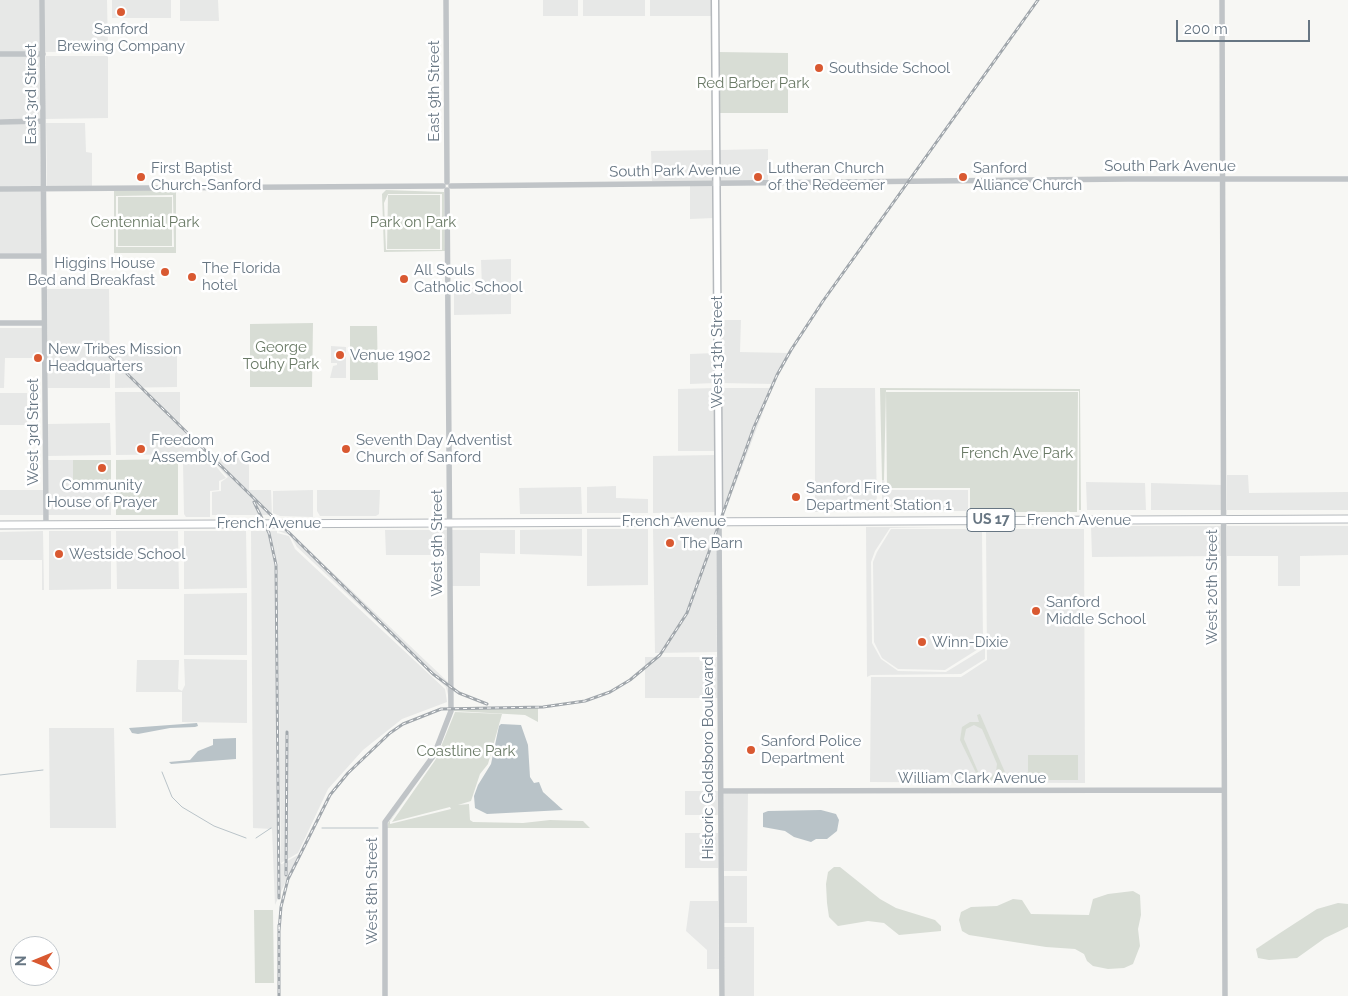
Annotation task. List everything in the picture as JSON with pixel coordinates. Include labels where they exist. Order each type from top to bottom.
[{"type":"main road","name":"West 13th Street","points":[[715,0],[718,520]]},
{"type":"main road","name":"French Avenue","points":[[0,525],[718,520],[1348,519]]},
{"type":"street","name":"East 3rd Street","points":[[42,0],[44,188]]},
{"type":"street","name":"East 9th Street","points":[[446,0],[447,186]]},
{"type":"street","name":"West 20th Street","points":[[1222,0],[1225,996]]},
{"type":"street","points":[[0,54],[43,54]]},
{"type":"street","points":[[0,122],[43,121]]},
{"type":"street","name":"South Park Avenue","points":[[0,189],[1348,179]]},
{"type":"street","name":"West 9th Street","points":[[424,769],[434,755],[451,711],[447,186]]},
{"type":"street","name":"West 3rd Street","points":[[44,188],[46,524]]},
{"type":"street","points":[[0,256],[44,256]]},
{"type":"street","points":[[0,323],[44,323]]},
{"type":"street","name":"Historic Goldsboro Boulevard","points":[[718,520],[722,996]]},
{"type":"street","name":"West 8th Street","points":[[385,996],[385,822],[424,769]]},
{"type":"street","name":"William Clark Avenue","points":[[721,792],[1224,790]]},
{"type":"shaded area","points":[[0,0],[40,0],[40,52],[0,52]]},
{"type":"shaded area","points":[[45,0],[107,0],[108,51],[45,52]]},
{"type":"shaded area","points":[[112,0],[171,0],[171,18],[112,18]]},
{"type":"shaded area","points":[[180,0],[218,0],[219,21],[180,21]]},
{"type":"shaded area","points":[[543,0],[578,0],[578,16],[543,16]]},
{"type":"shaded area","points":[[583,0],[645,0],[645,16],[583,16]]},
{"type":"shaded area","points":[[650,0],[713,0],[713,16],[650,16]]},
{"type":"shaded area","points":[[0,56],[40,56],[40,119],[0,119]]},
{"type":"shaded area","points":[[46,56],[108,56],[108,118],[45,119]]},
{"type":"shaded area","points":[[40,123],[41,186],[0,187],[0,124]]},
{"type":"shaded area","points":[[46,123],[85,123],[86,152],[92,153],[92,186],[47,186]]},
{"type":"shaded area","points":[[768,149],[768,181],[718,181],[719,150]]},
{"type":"shaded area","points":[[713,150],[713,181],[652,181],[651,151]]},
{"type":"shaded area","points":[[690,185],[713,185],[714,218],[690,219]]},
{"type":"shaded area","points":[[0,191],[41,191],[42,253],[0,253]]},
{"type":"shaded area","points":[[511,259],[511,314],[454,315],[454,288],[482,288],[481,260]]},
{"type":"shaded area","points":[[47,289],[109,289],[110,388],[48,388]]},
{"type":"shaded area","points":[[719,320],[741,320],[740,352],[788,353],[774,384],[720,383]]},
{"type":"shaded area","points":[[0,328],[42,328],[42,358],[5,358],[4,388],[0,388]]},
{"type":"shaded area","name":"Venue 1902","points":[[331,346],[346,347],[346,378],[330,378],[333,366],[337,365],[337,363],[331,363]]},
{"type":"shaded area","points":[[115,352],[177,352],[177,387],[115,388]]},
{"type":"shaded area","points":[[715,353],[715,383],[690,384],[690,354]]},
{"type":"shaded area","points":[[715,388],[716,451],[678,451],[678,389]]},
{"type":"shaded area","points":[[720,388],[772,388],[725,512],[721,512]]},
{"type":"shaded area","points":[[815,388],[875,388],[877,511],[815,512]]},
{"type":"shaded area","points":[[115,392],[180,392],[180,428],[206,454],[116,455]]},
{"type":"shaded area","points":[[0,393],[27,393],[27,425],[0,425]]},
{"type":"shaded area","points":[[110,423],[111,455],[48,456],[48,424]]},
{"type":"shaded area","points":[[716,455],[716,512],[653,513],[653,456]]},
{"type":"shaded area","points":[[249,458],[249,490],[271,490],[272,515],[212,515],[212,492],[221,491],[221,482],[228,477],[213,461],[184,461],[184,459]]},
{"type":"shaded area","points":[[48,460],[73,460],[73,490],[111,490],[111,515],[48,515]]},
{"type":"shaded area","points":[[183,463],[213,463],[226,478],[219,481],[219,490],[210,491],[210,517],[186,517],[184,514]]},
{"type":"shaded area","points":[[1227,475],[1248,475],[1249,493],[1348,492],[1348,510],[1227,510]]},
{"type":"shaded area","points":[[882,480],[884,480],[887,490],[968,490],[968,511],[882,511]]},
{"type":"shaded area","points":[[1086,482],[1145,483],[1146,510],[1087,510]]},
{"type":"shaded area","points":[[1151,483],[1222,485],[1222,510],[1151,510]]},
{"type":"shaded area","points":[[616,486],[616,498],[648,499],[648,513],[587,513],[587,487]]},
{"type":"shaded area","points":[[581,487],[582,514],[520,514],[519,488]]},
{"type":"shaded area","points":[[0,490],[43,490],[43,515],[0,515]]},
{"type":"shaded area","points":[[313,490],[313,517],[280,516],[273,513],[273,491]]},
{"type":"shaded area","points":[[317,490],[380,490],[379,514],[376,516],[320,516],[317,511]]},
{"type":"shaded area","points":[[1091,526],[1222,526],[1222,556],[1092,557]]},
{"type":"shaded area","points":[[1227,526],[1348,526],[1348,555],[1300,556],[1300,586],[1278,586],[1278,556],[1227,556]]},
{"type":"shaded area","points":[[866,527],[943,527],[890,528],[875,551],[871,562],[872,643],[881,659],[898,671],[946,672],[985,648],[985,659],[961,674],[871,675],[867,677]]},
{"type":"shaded area","points":[[716,528],[717,652],[655,653],[653,529]]},
{"type":"shaded area","points":[[582,529],[582,556],[520,554],[520,530]]},
{"type":"shaded area","points":[[587,529],[648,529],[648,585],[587,586]]},
{"type":"shaded area","points":[[891,529],[982,529],[983,646],[945,670],[898,669],[882,658],[874,642],[873,562]]},
{"type":"shaded area","name":"Sanford Middle School","points":[[986,529],[1084,529],[1085,783],[870,782],[871,677],[961,677],[987,660]]},
{"type":"shaded area","points":[[385,530],[447,530],[447,555],[386,555]]},
{"type":"shaded area","points":[[452,530],[515,530],[515,554],[480,553],[480,586],[452,586]]},
{"type":"shaded area","points":[[43,531],[44,590],[42,590],[42,560],[0,560],[0,532]]},
{"type":"shaded area","points":[[49,531],[111,531],[111,589],[49,590]]},
{"type":"shaded area","points":[[116,531],[178,531],[179,589],[117,589]]},
{"type":"shaded area","points":[[184,531],[246,531],[247,588],[184,589]]},
{"type":"shaded area","points":[[251,531],[277,531],[279,863],[282,864],[298,855],[275,905],[272,829],[253,828]]},
{"type":"shaded area","points":[[278,531],[289,531],[449,683],[449,699],[446,687],[297,547],[290,535]]},
{"type":"shaded area","points":[[277,533],[289,536],[295,549],[445,689],[447,702],[402,719],[363,750],[328,789],[298,853],[281,863]]},
{"type":"shaded area","points":[[247,593],[247,655],[184,655],[184,594]]},
{"type":"shaded area","points":[[645,657],[717,657],[718,698],[645,698]]},
{"type":"shaded area","points":[[184,659],[247,660],[247,723],[182,722],[182,692],[136,692],[137,660],[179,660],[178,689],[182,691],[185,685]]},
{"type":"shaded area","points":[[197,723],[198,726],[195,727],[170,728],[138,734],[132,733],[129,728]]},
{"type":"shaded area","points":[[501,724],[521,725],[528,745],[530,777],[534,783],[539,782],[543,792],[563,810],[487,814],[475,808],[474,796],[478,785],[491,764]]},
{"type":"shaded area","points":[[49,728],[114,728],[116,828],[50,828]]},
{"type":"shaded area","points":[[236,738],[236,759],[171,764],[169,762],[190,760],[198,751],[213,745],[213,739]]},
{"type":"shaded area","points":[[685,791],[718,791],[718,815],[685,815]]},
{"type":"shaded area","points":[[748,793],[747,871],[724,871],[723,794]]},
{"type":"shaded area","points":[[821,810],[836,814],[839,820],[837,831],[827,839],[816,839],[811,842],[794,837],[785,831],[763,827],[763,813],[768,811]]},
{"type":"shaded area","points":[[685,833],[718,833],[718,868],[685,868]]},
{"type":"shaded area","points":[[724,876],[747,876],[747,923],[724,923]]},
{"type":"shaded area","points":[[690,901],[718,901],[719,969],[707,969],[707,950],[686,931]]},
{"type":"shaded area","points":[[724,927],[754,927],[754,996],[725,996]]},
{"type":"green space","name":"Red Barber Park","points":[[718,52],[788,53],[788,113],[719,113]]},
{"type":"green space","points":[[114,190],[176,190],[176,253],[114,253]],"holes":[[[173,195],[174,247],[116,247],[116,196]]]},
{"type":"green space","points":[[386,190],[444,192],[445,251],[384,252],[382,194]],"holes":[[[388,194],[442,194],[442,250],[386,250],[384,203]]]},
{"type":"green space","name":"Park on Park","points":[[388,195],[440,195],[440,249],[387,249]]},
{"type":"green space","name":"Centennial Park","points":[[118,197],[172,197],[172,246],[118,246]]},
{"type":"green space","name":"George Touhy Park","points":[[313,323],[312,387],[250,387],[250,324]]},
{"type":"green space","points":[[350,326],[377,326],[378,380],[350,380]]},
{"type":"green space","points":[[880,388],[1080,389],[1081,510],[1079,510],[1079,391],[886,390],[884,480],[882,480]]},
{"type":"green space","name":"French Ave Park","points":[[886,392],[1078,392],[1077,512],[970,512],[970,488],[887,488]]},
{"type":"green space","points":[[178,459],[178,515],[116,515],[116,460]]},
{"type":"green space","points":[[73,460],[111,460],[111,490],[73,490]]},
{"type":"green space","points":[[454,708],[538,708],[538,722],[525,715],[454,711]]},
{"type":"green space","name":"Coastline Park","points":[[455,712],[502,714],[488,764],[480,774],[471,801],[458,805],[469,804],[470,820],[473,822],[523,823],[550,820],[583,821],[590,828],[387,828],[388,823],[419,780],[390,821],[390,824],[451,809],[450,807],[392,822],[436,759]]},
{"type":"green space","points":[[980,714],[1007,777],[1004,778],[1001,772],[991,781],[978,777],[960,740],[962,727],[970,722],[979,722],[977,715]],"holes":[[[974,725],[982,729],[997,764],[996,772],[991,777],[979,774],[964,739],[966,729]]]},
{"type":"green space","points":[[1028,755],[1078,755],[1078,780],[1028,780]]},
{"type":"green space","points":[[834,867],[840,867],[880,899],[896,908],[935,920],[941,926],[941,931],[899,935],[884,923],[868,921],[838,926],[829,917],[827,903],[826,884],[828,872]]},
{"type":"green space","points":[[1133,891],[1140,895],[1141,915],[1138,929],[1140,946],[1133,964],[1124,968],[1108,969],[1093,966],[1087,961],[1084,954],[1075,949],[1046,947],[969,935],[962,931],[959,920],[961,912],[971,907],[997,906],[1013,899],[1022,900],[1031,914],[1089,915],[1093,899],[1108,894]]},
{"type":"green space","points":[[1338,903],[1348,904],[1348,927],[1325,938],[1297,958],[1269,960],[1258,958],[1256,949],[1317,909]]},
{"type":"green space","points":[[254,910],[273,910],[274,983],[255,983]]},
{"type":"waterway","points":[[0,775],[43,770]]},
{"type":"waterway","points":[[162,772],[172,797],[182,807],[214,826],[246,838]]},
{"type":"waterway","points":[[256,838],[271,828]]},
{"type":"waterway","points":[[322,828],[378,828]]},
{"type":"railway","points":[[279,931],[281,907],[288,879],[330,795],[348,773],[390,733],[403,724],[441,709],[543,707],[585,701],[610,692],[630,680],[660,655],[687,613],[754,427],[777,375],[791,350],[823,301],[1038,0]]},
{"type":"railway","points":[[110,357],[433,674],[459,693],[487,704]]},
{"type":"railway","points":[[254,502],[269,533],[276,565],[279,898]]},
{"type":"railway","points":[[286,875],[287,732]]},
{"type":"railway","points":[[279,925],[279,996]]},
{"type":"place","name":"Sanford Brewing Company","points":[[121,12]]},
{"type":"place","name":"Southside School","points":[[819,68]]},
{"type":"place","name":"First Baptist Church-Sanford","points":[[141,177]]},
{"type":"place","name":"Lutheran Church of the Redeemer","points":[[758,177]]},
{"type":"place","name":"Sanford Alliance Church","points":[[963,177]]},
{"type":"place","name":"Higgins House Bed and Breakfast","points":[[165,272]]},
{"type":"place","name":"The Florida hotel","points":[[192,277]]},
{"type":"place","name":"All Souls Catholic School","points":[[404,279]]},
{"type":"place","name":"Venue 1902","points":[[340,355]]},
{"type":"place","name":"New Tribes Mission Headquarters","points":[[38,358]]},
{"type":"place","name":"Freedom Assembly of God","points":[[141,449]]},
{"type":"place","name":"Seventh Day Adventist Church of Sanford","points":[[346,449]]},
{"type":"place","name":"Community House of Prayer","points":[[102,468]]},
{"type":"place","name":"Sanford Fire Department Station 1","points":[[796,497]]},
{"type":"place","name":"The Barn","points":[[670,543]]},
{"type":"place","name":"Westside School","points":[[59,554]]},
{"type":"place","name":"Sanford Middle School","points":[[1036,611]]},
{"type":"place","name":"Winn-Dixie","points":[[922,642]]},
{"type":"place","name":"Sanford Police Department","points":[[751,750]]}]
